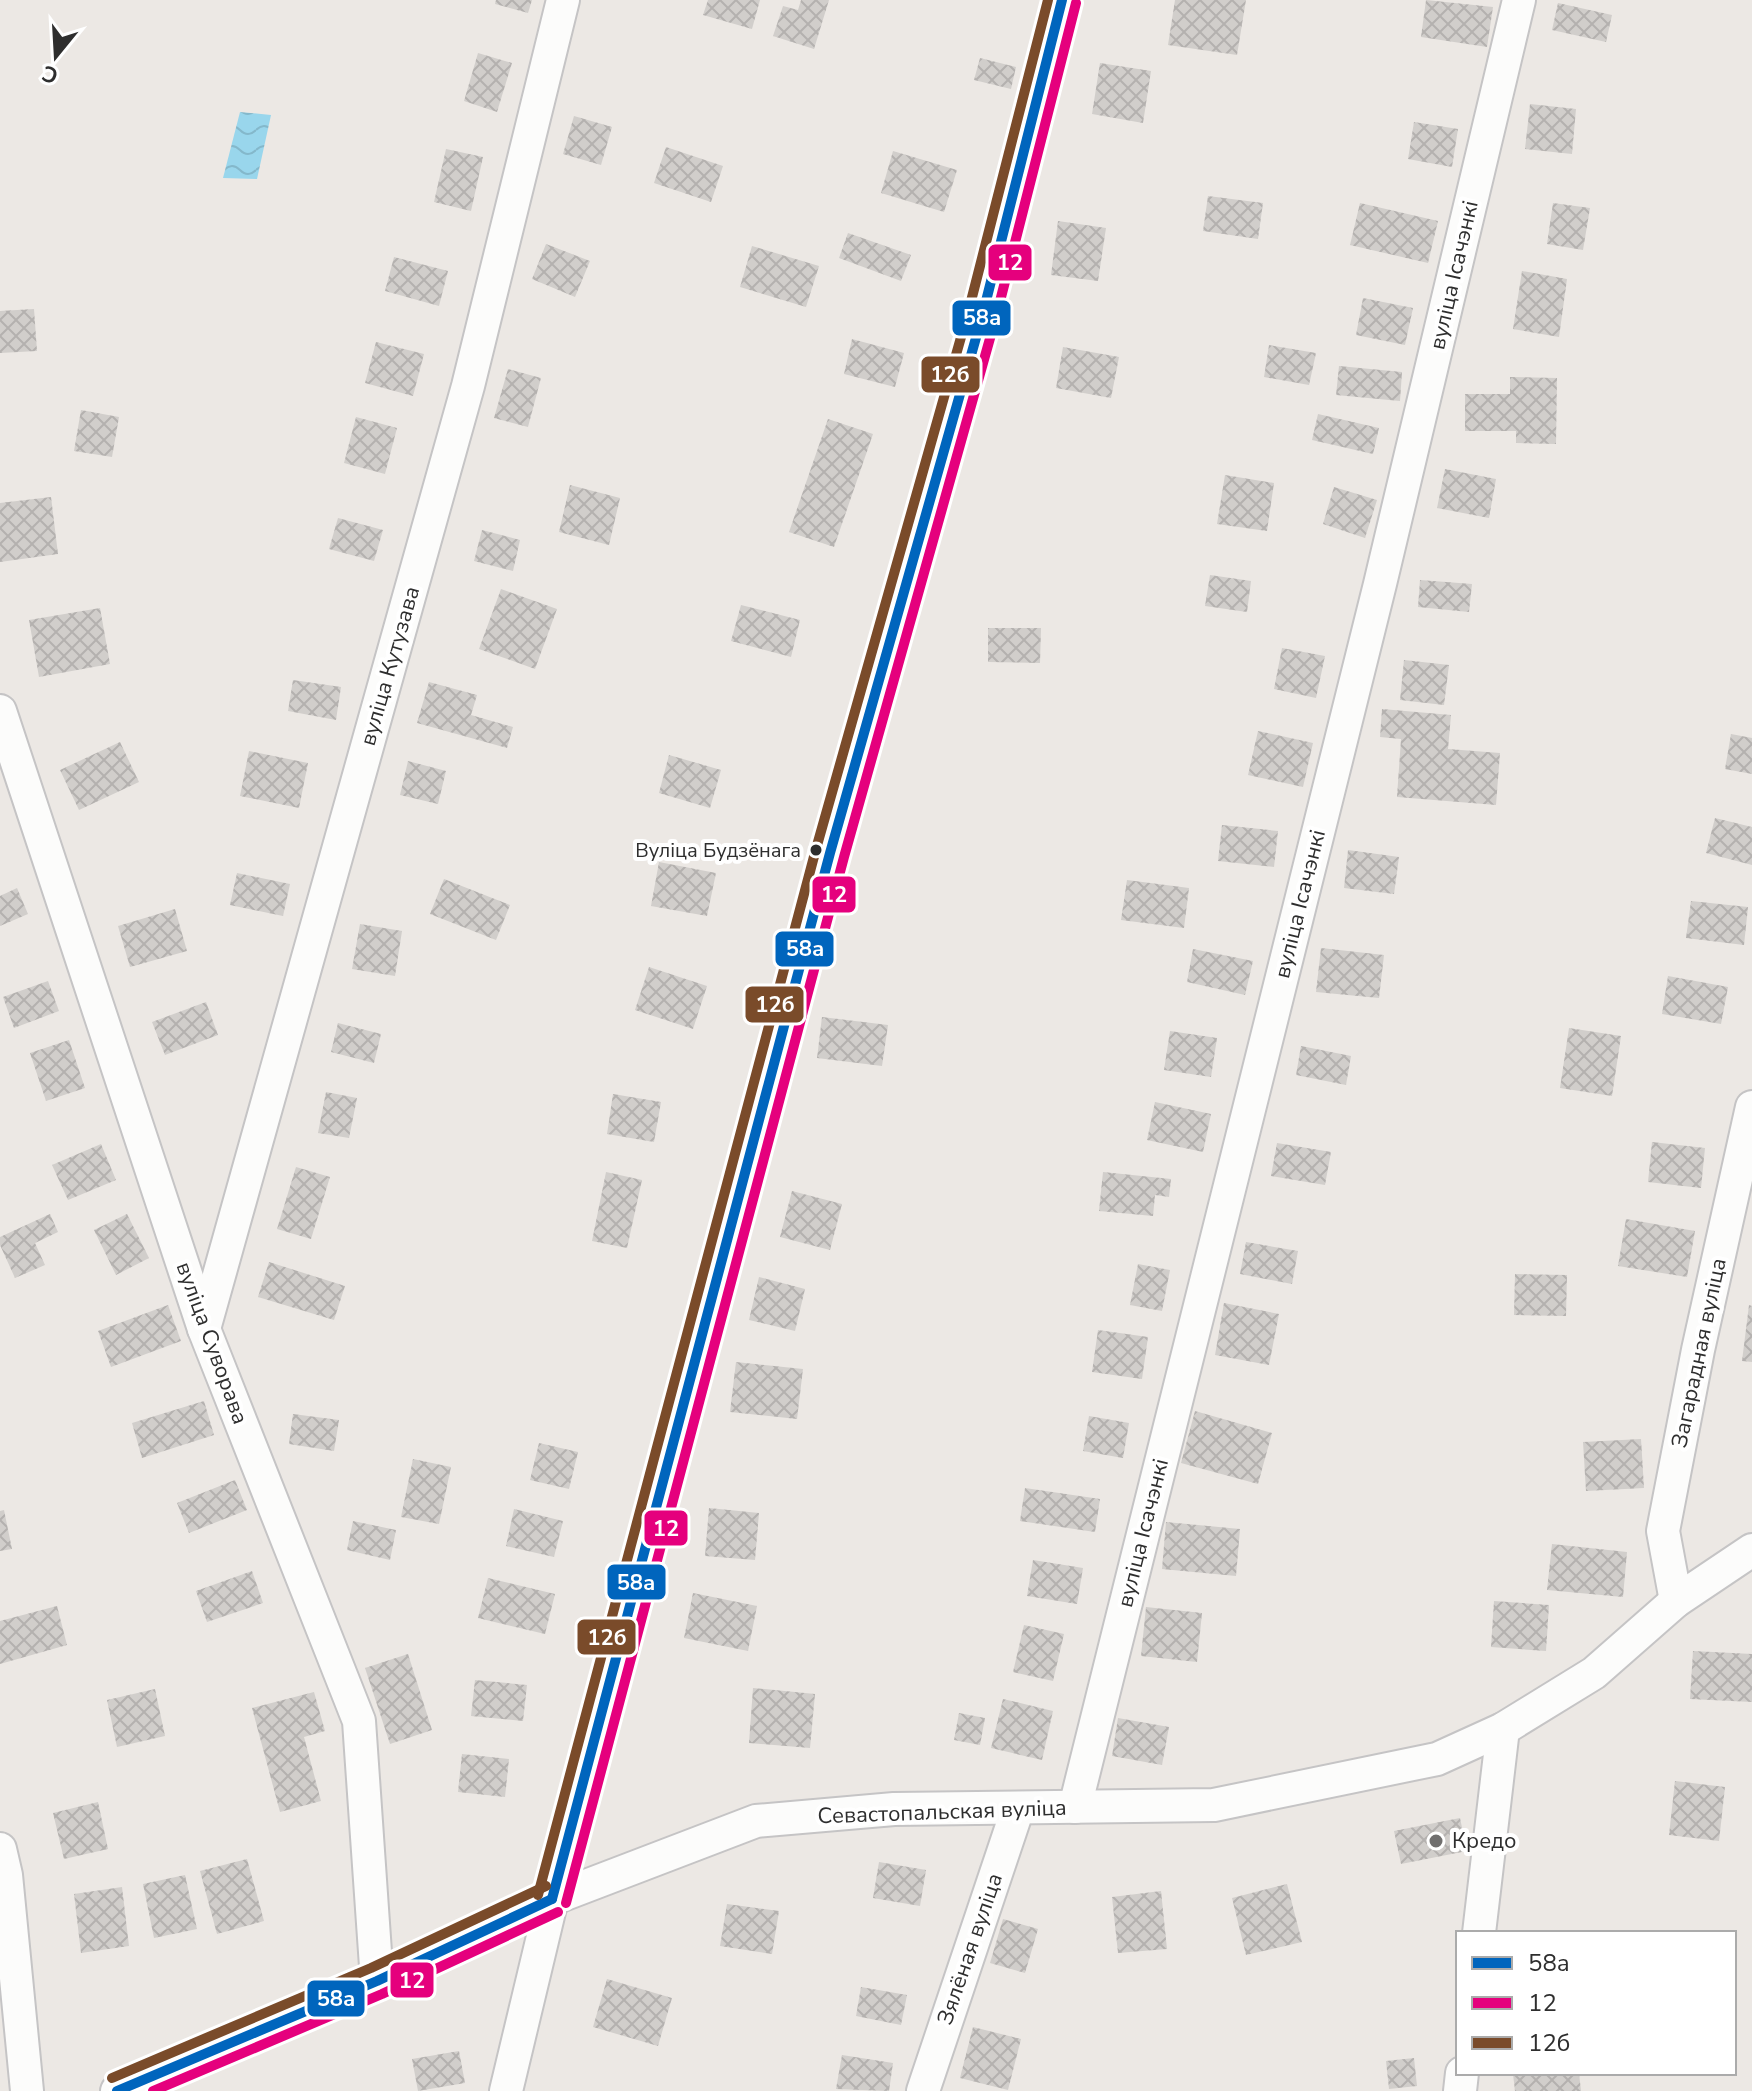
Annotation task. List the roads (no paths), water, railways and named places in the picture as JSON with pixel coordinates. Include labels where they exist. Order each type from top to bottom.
[{"type":"street","name":"вуліца Кутузава","points":[[204,1329],[468,386],[563,0]]},
{"type":"street","points":[[506,2091],[552,1899],[830,853],[983,313],[1062,0]]},
{"type":"street","name":"вуліца Ісачэнкі","points":[[1075,1807],[1376,599],[1519,0]]},
{"type":"street","name":"вуліца Суворава","points":[[0,711],[204,1329],[359,1721],[377,1981]]},
{"type":"street","name":"Загарадная вуліца","points":[[1676,1601],[1663,1531],[1698,1350],[1752,1107]]},
{"type":"street","name":"Севастопальская вуліца","points":[[117,2091],[377,1981],[552,1899],[756,1821],[894,1809],[1214,1805],[1437,1759],[1503,1729],[1594,1673],[1676,1601],[1752,1550]]},
{"type":"street","points":[[1479,1931],[1503,1729]]},
{"type":"street","name":"Зялёная вуліца","points":[[923,2091],[1018,1808]]},
{"type":"street","points":[[0,1849],[6,1875],[27,2091]]},
{"type":"water","points":[[240,112],[271,115],[257,179],[223,178]]},
{"type":"place","name":"Вуліца Будзёнага","points":[[816,850]]},
{"type":"place","name":"Кредо","points":[[1436,1841]]}]
